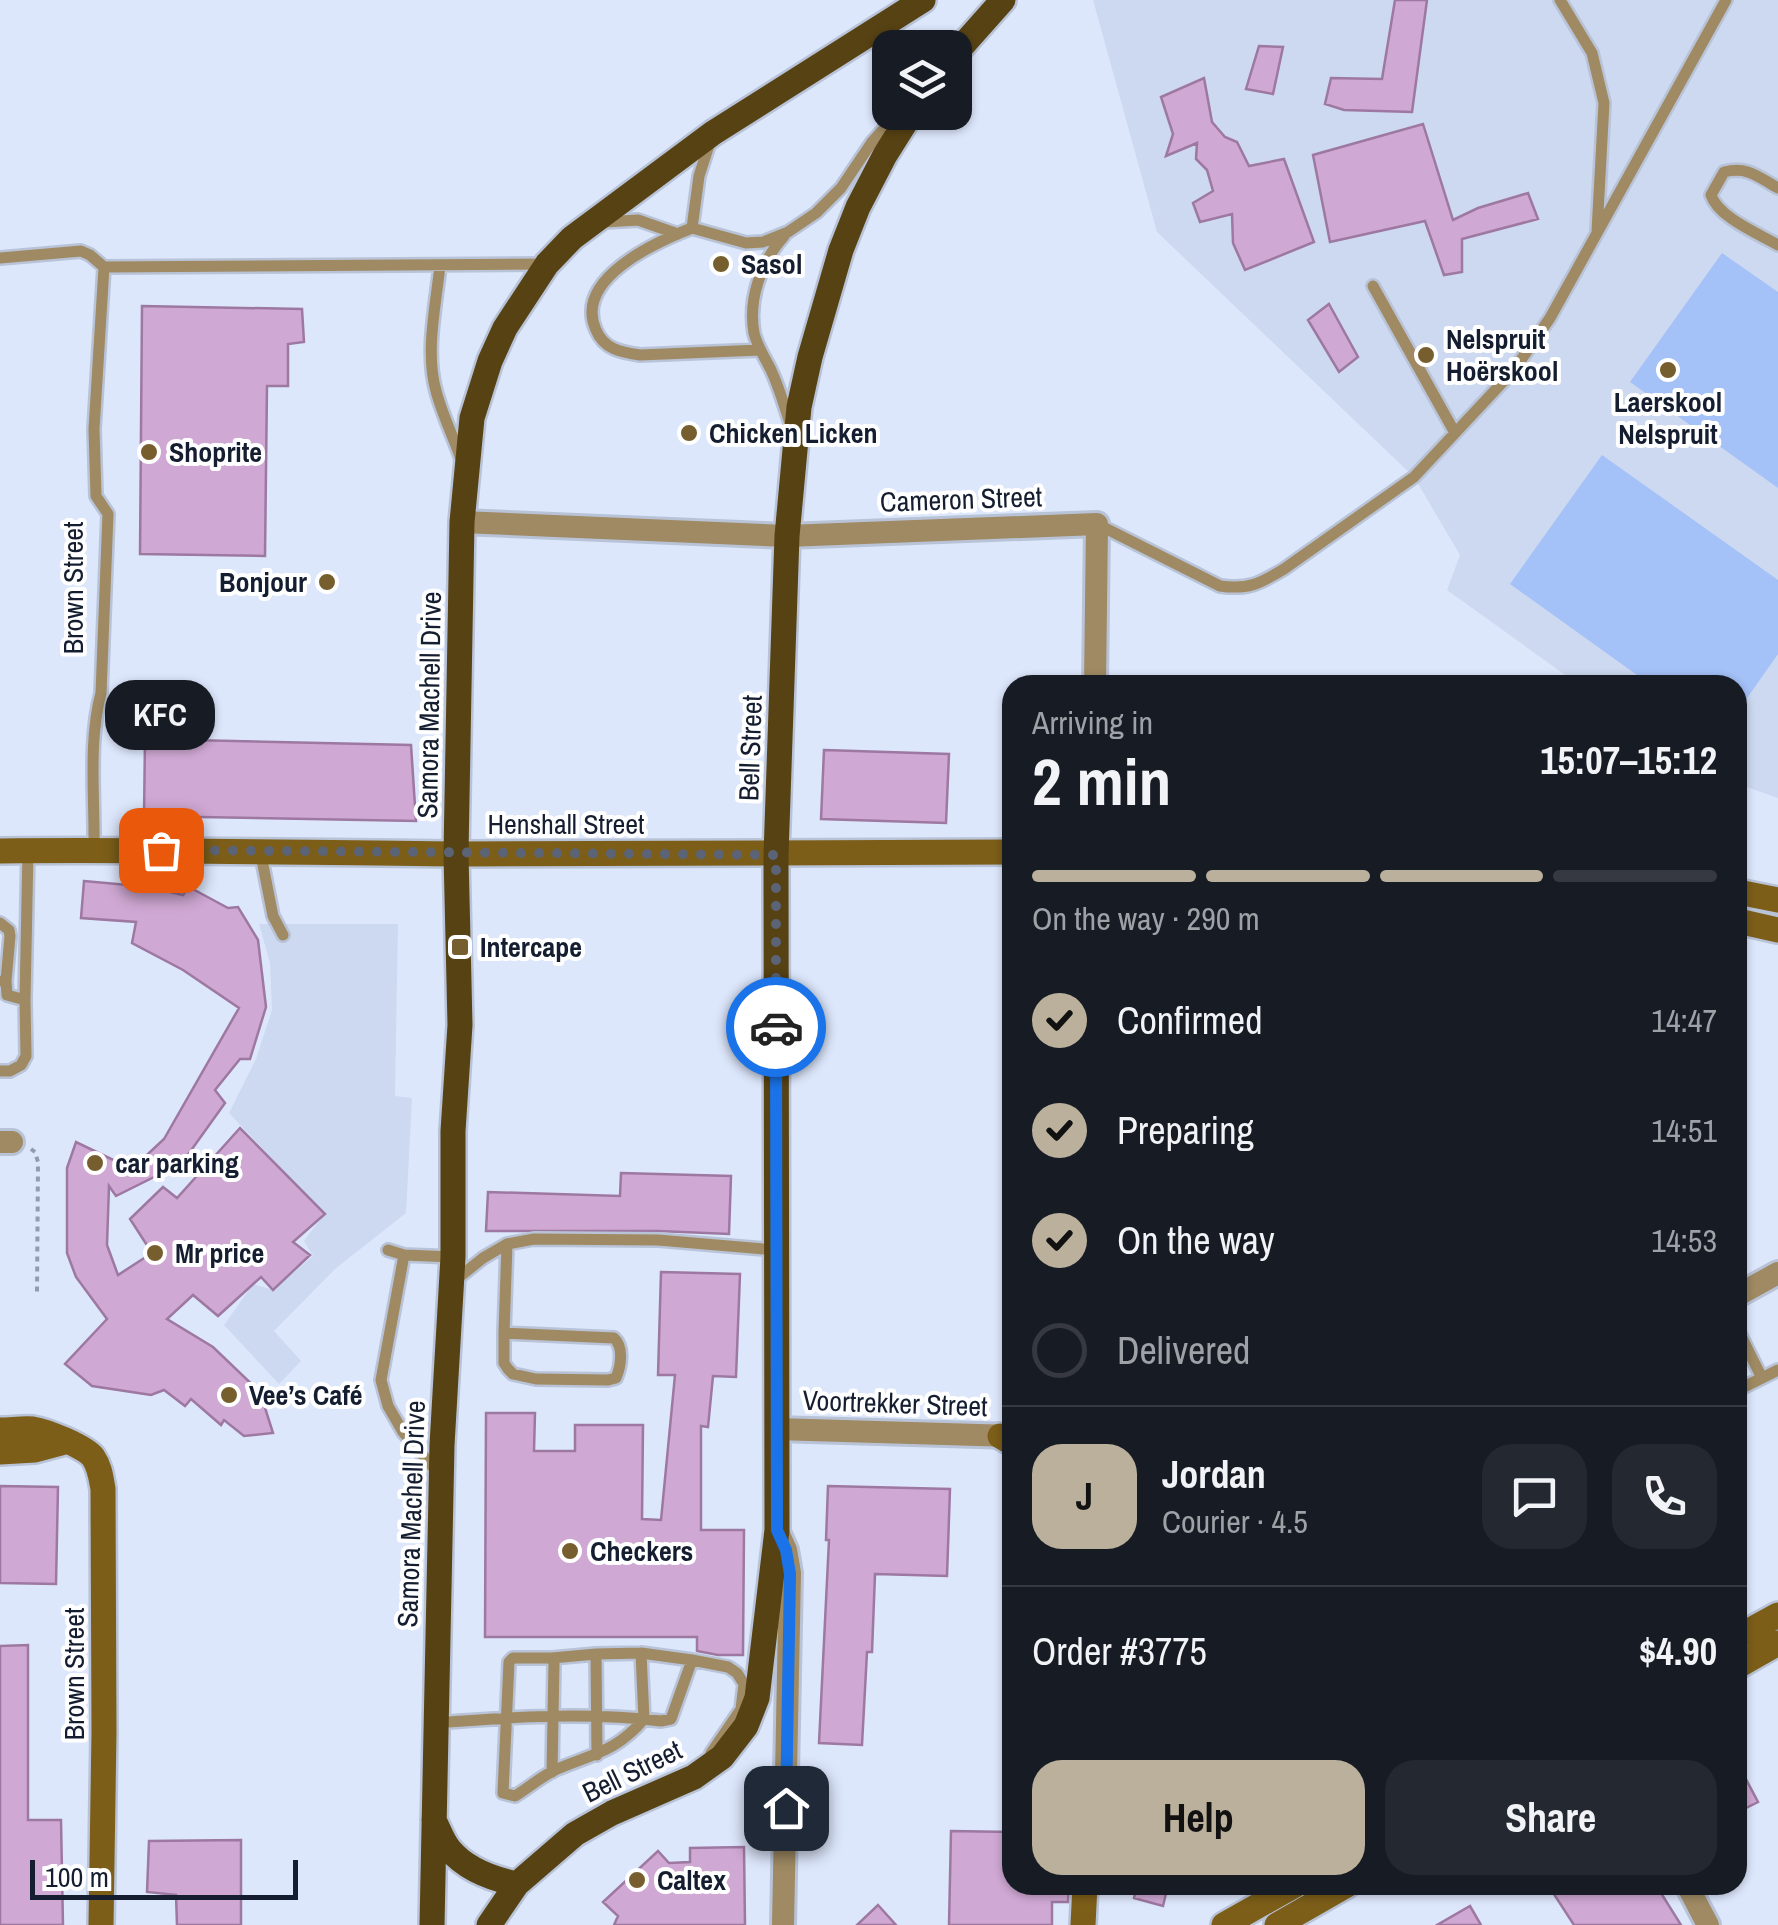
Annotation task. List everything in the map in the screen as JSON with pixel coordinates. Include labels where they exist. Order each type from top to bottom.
[{"type":"main road","name":"Samora Machell Drive","points":[[432,1925],[441,1476],[453,1270],[453,1131],[460,1024],[456,854],[462,522],[472,418],[505,328],[547,264],[572,238],[712,133],[922,0]]},
{"type":"main road","points":[[972,35],[1003,0]]},
{"type":"main road","name":"Bell Street","points":[[489,1925],[517,1884],[575,1834],[694,1777],[722,1757],[746,1726],[757,1698],[777,1530],[776,855],[787,536],[799,407],[810,357],[841,250],[858,207],[901,130]]},
{"type":"main road","points":[[433,1819],[449,1849],[466,1864],[496,1880],[517,1884]]},
{"type":"street","name":"Cameron Street","points":[[462,522],[787,536],[1097,524]]},
{"type":"street","points":[[1095,675],[1097,524]]},
{"type":"street","name":"Henshall Street","points":[[0,851],[776,855],[1002,852]]},
{"type":"street","points":[[1747,894],[1778,900]]},
{"type":"street","points":[[1747,923],[1778,930]]},
{"type":"street","points":[[1747,1291],[1778,1273]]},
{"type":"street","points":[[0,1430],[35,1429],[65,1442]]},
{"type":"street","name":"Voortrekker Street","points":[[776,1429],[1002,1439]]},
{"type":"street","points":[[0,1452],[35,1450],[65,1442]]},
{"type":"street","name":"Brown Street","points":[[65,1442],[81,1448],[95,1460],[103,1489],[101,1925]]},
{"type":"street","name":"Bell Street","points":[[777,1530],[790,1574],[784,1925]]},
{"type":"street","points":[[1747,1632],[1778,1615]]},
{"type":"street","points":[[1747,1661],[1778,1644]]},
{"type":"street","points":[[1083,1925],[1084,1895]]},
{"type":"street","points":[[1224,1925],[1276,1895]]},
{"type":"street","points":[[1277,1925],[1330,1895]]},
{"type":"street","points":[[1692,1895],[1708,1925]]},
{"type":"lane","points":[[1560,0],[1592,53],[1604,103],[1597,235]]},
{"type":"lane","points":[[1373,286],[1455,433],[1514,370],[1550,318],[1721,2]]},
{"type":"lane","points":[[796,441],[772,372],[754,337],[756,288],[780,239],[840,188],[883,130]]},
{"type":"lane","points":[[692,228],[699,176],[712,133]]},
{"type":"lane","points":[[1778,188],[1738,168],[1724,172],[1710,195],[1721,213],[1778,245]]},
{"type":"lane","points":[[592,223],[638,220],[678,234]]},
{"type":"lane","points":[[760,350],[640,355],[620,352],[604,344],[591,314],[596,294],[626,262],[692,228],[746,243],[763,242],[788,232]]},
{"type":"lane","points":[[0,258],[80,251],[104,268],[547,264]]},
{"type":"lane","points":[[440,264],[433,329],[435,389],[466,472]]},
{"type":"lane","name":"Brown Street","points":[[94,850],[96,712],[101,693],[108,514],[96,496],[94,429],[104,268]]},
{"type":"lane","name":"Cameron Street","points":[[1097,524],[1220,586],[1242,589],[1284,570],[1414,477],[1455,433]]},
{"type":"lane","points":[[0,1071],[21,1065],[26,1056],[28,850]]},
{"type":"lane","points":[[260,850],[273,916],[283,935]]},
{"type":"lane","points":[[0,923],[10,936],[3,981],[7,995],[25,1000]]},
{"type":"lane","points":[[388,1250],[453,1270],[507,1244],[534,1240],[658,1240],[776,1250]]},
{"type":"lane","points":[[504,1334],[614,1338],[620,1348],[618,1373],[608,1380],[513,1374],[504,1362],[504,1334],[507,1244]]},
{"type":"lane","points":[[404,1255],[381,1380],[388,1406],[403,1432],[441,1476]]},
{"type":"lane","points":[[1747,1348],[1762,1378]]},
{"type":"lane","points":[[1747,1386],[1778,1370]]},
{"type":"lane","points":[[641,1653],[644,1719],[629,1736],[596,1755],[552,1772],[515,1796],[503,1792],[509,1662],[513,1658],[641,1653],[728,1667],[744,1684],[741,1709],[694,1777]]},
{"type":"lane","points":[[596,1654],[596,1755]]},
{"type":"lane","points":[[552,1658],[552,1772]]},
{"type":"lane","points":[[435,1723],[506,1717],[662,1721],[670,1719],[692,1660]]},
{"type":"path","points":[[6,1142],[30,1148],[38,1162],[37,1292]]},
{"type":"shaded area","name":"Nelspruit Hoërskool","points":[[1093,0],[1778,0],[1778,798],[1747,787],[1747,675],[1565,675],[1447,590],[1460,555],[1414,477],[1157,232]]},
{"type":"shaded area","points":[[1722,253],[1778,292],[1778,488],[1630,382]]},
{"type":"shaded area","points":[[1602,455],[1778,580],[1778,654],[1747,698],[1747,675],[1637,675],[1510,584]]},
{"type":"shaded area","points":[[259,924],[398,924],[395,1096],[412,1098],[406,1213],[335,1269],[274,1331],[301,1361],[279,1384],[224,1325],[253,1284],[273,1290],[313,1256],[304,1241],[324,1214],[229,1113],[256,1059],[272,1010],[270,963]]},
{"type":"building","points":[[1395,0],[1427,0],[1412,112],[1344,110],[1325,104],[1331,78],[1382,79]]},
{"type":"building","points":[[1259,46],[1283,47],[1273,94],[1246,89]]},
{"type":"building","points":[[1204,78],[1212,122],[1225,137],[1237,142],[1249,166],[1284,159],[1314,242],[1245,270],[1233,243],[1232,214],[1200,222],[1193,203],[1213,191],[1207,170],[1196,159],[1197,143],[1166,156],[1173,134],[1161,97]]},
{"type":"building","points":[[1423,124],[1453,220],[1528,193],[1538,219],[1462,239],[1462,272],[1444,275],[1425,221],[1330,242],[1313,155]]},
{"type":"building","points":[[1329,304],[1358,357],[1339,372],[1308,320]]},
{"type":"building","points":[[142,306],[302,309],[304,342],[288,344],[288,386],[267,386],[265,556],[140,554]]},
{"type":"building","points":[[145,739],[411,745],[416,821],[144,816]]},
{"type":"building","points":[[824,750],[949,754],[946,823],[821,819]]},
{"type":"building","name":"car parking","points":[[84,881],[150,887],[183,895],[189,887],[228,908],[238,907],[258,940],[266,1007],[250,1059],[240,1059],[215,1090],[225,1103],[182,1163],[116,1196],[109,1186],[107,1245],[118,1275],[152,1253],[130,1219],[163,1187],[177,1198],[240,1128],[325,1214],[293,1242],[310,1255],[273,1290],[261,1277],[218,1316],[193,1295],[167,1319],[213,1347],[260,1392],[273,1433],[244,1436],[224,1420],[221,1425],[191,1399],[185,1406],[164,1390],[151,1395],[92,1386],[65,1364],[107,1319],[76,1277],[67,1253],[67,1168],[76,1142],[132,1169],[164,1139],[239,1008],[183,970],[132,943],[136,922],[81,918]]},
{"type":"building","points":[[621,1173],[731,1176],[729,1234],[486,1231],[488,1192],[620,1196]]},
{"type":"building","points":[[661,1272],[740,1274],[736,1377],[713,1376],[708,1427],[701,1426],[701,1530],[744,1530],[743,1655],[697,1651],[697,1637],[485,1637],[486,1413],[535,1413],[534,1451],[575,1451],[575,1425],[643,1425],[642,1519],[661,1520],[675,1375],[658,1375]]},
{"type":"building","points":[[0,1486],[58,1487],[56,1584],[0,1583]]},
{"type":"building","points":[[828,1486],[950,1489],[947,1576],[875,1574],[862,1745],[819,1743]]},
{"type":"building","points":[[28,1645],[28,1820],[61,1820],[63,1925],[0,1925],[0,1646]]},
{"type":"building","points":[[1747,1781],[1758,1802],[1747,1808]]},
{"type":"building","points":[[951,1831],[1002,1832],[1002,1895],[1068,1895],[1068,1902],[1052,1902],[1052,1925],[949,1925]]},
{"type":"building","points":[[241,1840],[241,1925],[177,1925],[176,1895],[147,1892],[149,1841]]},
{"type":"building","points":[[744,1847],[745,1925],[614,1925],[618,1916],[603,1902],[658,1851],[669,1863],[690,1862],[690,1848]]},
{"type":"building","points":[[1135,1895],[1166,1895],[1163,1906],[1134,1898]]},
{"type":"building","points":[[1554,1895],[1662,1895],[1681,1925],[1574,1925]]},
{"type":"building","points":[[878,1905],[896,1925],[857,1925]]},
{"type":"building","points":[[1470,1906],[1481,1925],[1437,1925]]},
{"type":"way so far","points":[[161,850],[776,855],[776,1027]]},
{"type":"place","name":"Sasol","points":[[721,264]]},
{"type":"place","name":"Nelspruit Hoërskool","points":[[1426,355]]},
{"type":"place","name":"Laerskool Nelspruit","points":[[1668,370]]},
{"type":"place","name":"Chicken Licken","points":[[689,433]]},
{"type":"place","name":"Shoprite","points":[[149,452]]},
{"type":"place","name":"Bonjour","points":[[327,582]]},
{"type":"place","name":"KFC","points":[[161,850]]},
{"type":"place","name":"Intercape","points":[[460,947]]},
{"type":"place","name":"car parking","points":[[95,1163]]},
{"type":"place","name":"Mr price","points":[[155,1253]]},
{"type":"place","name":"Vee’s Café","points":[[229,1395]]},
{"type":"place","name":"Checkers","points":[[570,1551]]},
{"type":"place","name":"Caltex","points":[[637,1880]]},
{"type":"route","points":[[776,1027],[777,1530],[790,1574],[786,1808]]}]
